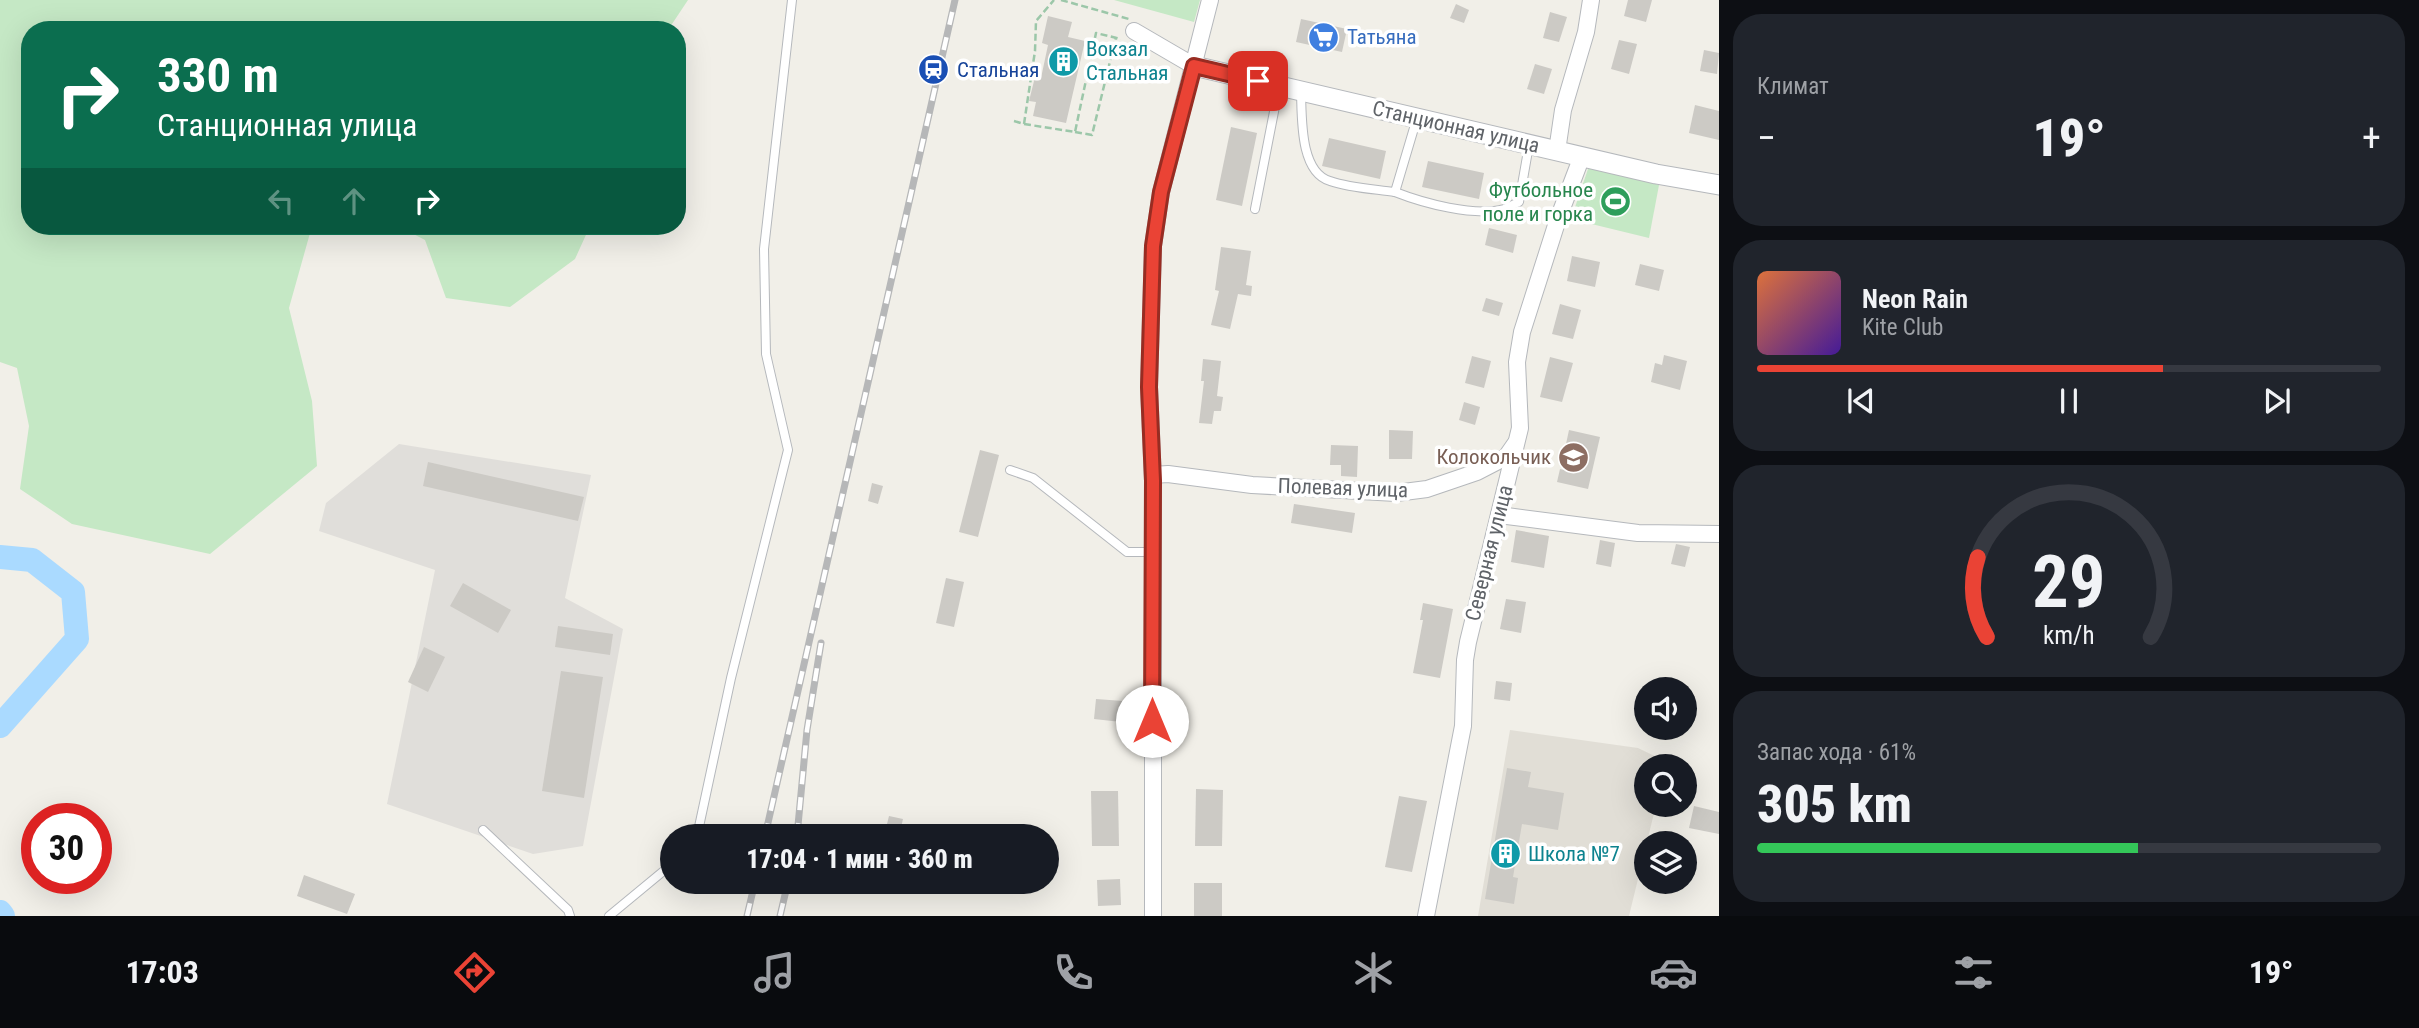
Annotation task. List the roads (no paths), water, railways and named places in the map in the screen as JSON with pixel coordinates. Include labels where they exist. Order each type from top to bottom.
[{"type":"street","points":[[1153,916],[1153,475],[1149,387],[1153,246],[1159,202],[1210,0]]},
{"type":"street","points":[[1557,151],[1563,110],[1587,32],[1591,0]]},
{"type":"street","points":[[1129,30],[1194,66]]},
{"type":"street","name":"Станционная улица","points":[[1194,66],[1557,151],[1719,185]]},
{"type":"street","name":"Северная улица","points":[[1426,916],[1463,726],[1468,642],[1518,439],[1521,418],[1517,362],[1522,332],[1558,219],[1582,156]]},
{"type":"street","name":"Полевая улица","points":[[1153,475],[1168,474],[1252,485],[1376,493],[1417,491],[1495,464],[1511,451],[1518,439]]},
{"type":"street","points":[[1499,515],[1638,533],[1719,534]]},
{"type":"lane","points":[[700,824],[731,678],[788,450],[766,354],[764,250],[792,0]]},
{"type":"lane","points":[[1255,209],[1279,86]]},
{"type":"lane","points":[[1301,92],[1302,131],[1311,166],[1328,181],[1395,192],[1419,201],[1473,211],[1503,209],[1518,202],[1521,196],[1523,168],[1529,144]]},
{"type":"lane","points":[[1395,192],[1417,118]]},
{"type":"lane","points":[[1010,470],[1033,478],[1128,552],[1153,552]]},
{"type":"lane","points":[[483,830],[568,910],[570,916]]},
{"type":"lane","points":[[609,916],[660,874]]},
{"type":"waterway","points":[[0,557],[32,560],[73,592],[77,639],[0,726]]},
{"type":"waterway","points":[[0,912],[3,916]]},
{"type":"railway","points":[[768,824],[955,0]]},
{"type":"railway","points":[[798,824],[807,730],[821,643]]},
{"type":"railway","points":[[747,916],[752,894]]},
{"type":"railway","points":[[780,916],[785,894]]},
{"type":"place","name":"Татьяна","points":[[1324,37]]},
{"type":"place","name":"Вокзал Стальная","points":[[1063,61]]},
{"type":"place","name":"Стальная","points":[[934,70]]},
{"type":"place","name":"Футбольное поле и горка","points":[[1616,202]]},
{"type":"place","name":"Колокольчик","points":[[1574,457]]},
{"type":"place","name":"Школа №7","points":[[1505,854]]}]
